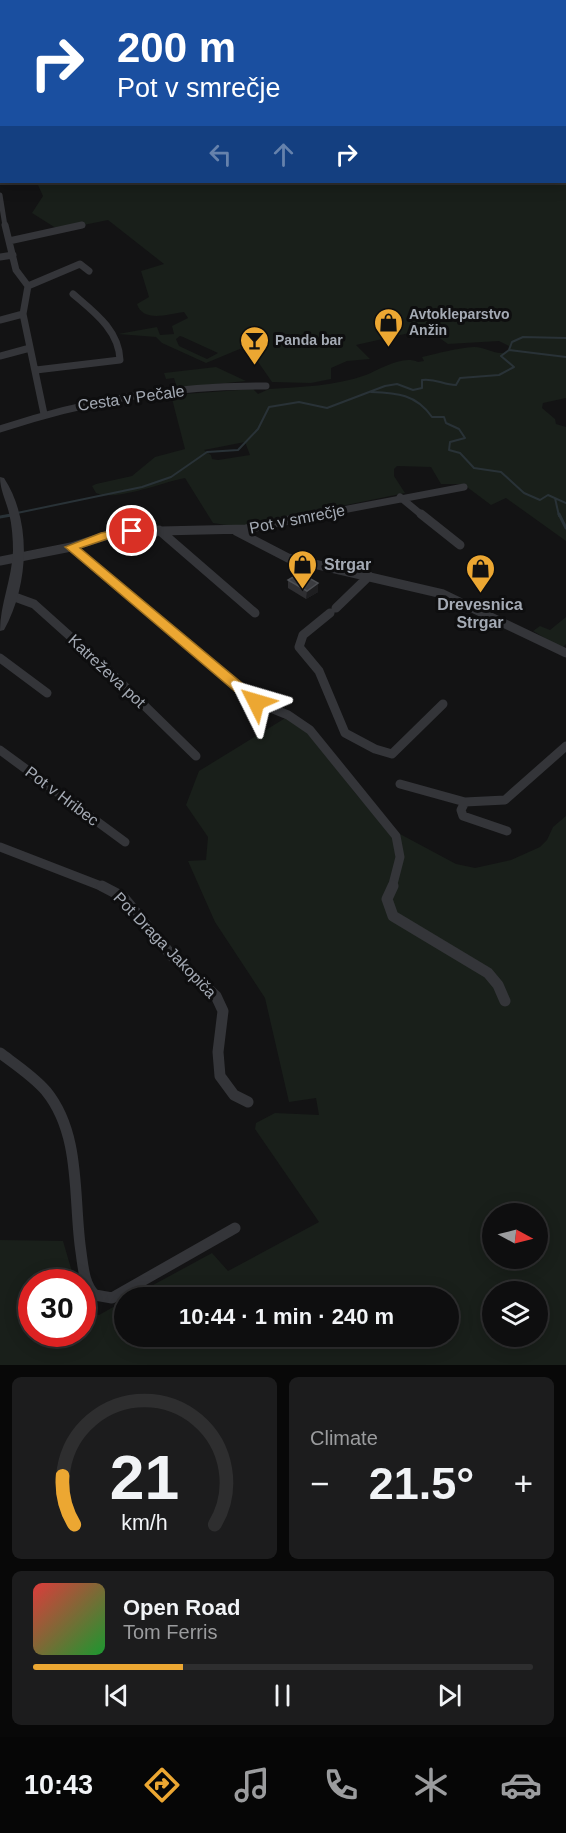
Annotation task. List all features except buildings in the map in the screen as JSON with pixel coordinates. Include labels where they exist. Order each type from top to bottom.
[{"type":"street","points":[[0,195],[9,241],[22,283],[28,286],[80,264],[88,271]]},
{"type":"street","points":[[9,241],[82,225]]},
{"type":"street","points":[[0,257],[13,255]]},
{"type":"street","points":[[28,286],[23,314],[44,414]]},
{"type":"street","points":[[36,370],[120,360],[117,341],[112,332],[73,294]]},
{"type":"street","points":[[0,320],[23,314]]},
{"type":"street","points":[[0,356],[30,348]]},
{"type":"street","name":"Cesta v Pečale","points":[[0,429],[44,414],[125,397],[227,386],[266,386]]},
{"type":"street","points":[[0,480],[16,514],[16,559],[12,596],[4,609],[0,627]]},
{"type":"street","name":"Pot v smrečje","points":[[0,561],[71,547],[118,532],[206,528],[235,531],[400,497],[464,487]]},
{"type":"street","points":[[400,497],[460,545]]},
{"type":"street","points":[[159,530],[255,613]]},
{"type":"street","points":[[235,531],[288,558],[443,594],[566,653]]},
{"type":"street","points":[[71,547],[256,702],[281,712],[316,736],[352,785],[396,836],[400,857],[397,877],[387,899],[388,910],[488,973],[498,985],[505,1001]]},
{"type":"street","points":[[369,576],[303,635],[299,647],[319,671],[345,733],[375,749],[392,754],[398,751],[443,704]]},
{"type":"street","name":"Katreževa pot","points":[[12,596],[34,604],[111,673],[196,756]]},
{"type":"street","points":[[0,658],[47,693]]},
{"type":"street","points":[[400,784],[465,802],[505,800],[566,746]]},
{"type":"street","name":"Pot v Hribec","points":[[0,750],[125,843]]},
{"type":"street","points":[[465,802],[461,810],[463,816],[507,831]]},
{"type":"street","name":"Pot Draga Jakopiča","points":[[0,847],[116,891],[123,897],[180,963],[210,989],[221,1003],[223,1011],[217,1066],[220,1080],[229,1094],[248,1102]]},
{"type":"street","points":[[0,1053],[42,1084],[58,1111],[74,1171],[76,1216],[83,1263],[92,1292],[100,1298],[111,1298],[236,1228]]},
{"type":"shaded area","points":[[33,183],[566,183],[566,398],[543,403],[542,408],[555,419],[556,424],[566,427],[566,541],[506,498],[491,505],[463,484],[441,484],[431,467],[397,466],[394,469],[394,476],[405,493],[239,527],[213,523],[185,478],[127,493],[104,495],[96,493],[92,486],[96,484],[132,476],[155,457],[185,449],[171,395],[253,389],[258,394],[269,389],[330,384],[366,375],[398,361],[424,361],[422,357],[474,347],[503,353],[507,352],[509,346],[499,341],[448,344],[427,329],[356,345],[370,359],[347,361],[331,368],[331,379],[311,383],[272,382],[247,346],[206,363],[162,343],[156,337],[118,334],[157,327],[160,335],[174,334],[172,326],[188,318],[184,312],[157,316],[145,314],[137,304],[149,297],[141,271],[164,264],[108,220],[59,230],[32,213],[43,196],[38,185]],"holes":[[[183,337],[218,353],[207,359],[179,346],[176,339]],[[245,442],[250,455],[218,460],[212,459],[211,455],[204,450]]]},
{"type":"shaded area","points":[[216,367],[246,381],[177,388],[174,378],[166,379],[164,373]]},
{"type":"shaded area","points":[[566,617],[566,644],[562,648],[533,631],[540,626],[550,630]]},
{"type":"shaded area","points":[[287,717],[312,735],[356,794],[373,812],[400,834],[456,864],[475,868],[511,860],[540,847],[547,840],[553,827],[566,816],[566,1365],[0,1365],[0,1240],[63,1241],[71,1269],[18,1269],[18,1347],[96,1347],[96,1314],[99,1315],[114,1307],[114,1347],[459,1347],[459,1287],[149,1287],[212,1253],[228,1271],[319,1222],[255,1129],[256,1123],[275,1113],[319,1115],[316,1098],[289,1102],[265,998],[215,922],[188,861],[206,860],[208,837],[186,805],[199,771]]},
{"type":"waterway","points":[[509,350],[512,342],[523,337],[566,338]]},
{"type":"waterway","points":[[17,513],[142,487],[171,477],[207,452],[238,450],[258,429],[269,407],[299,402],[327,408],[385,386],[397,384],[413,390],[422,388],[422,380],[456,385],[460,378],[499,375],[514,367],[501,356],[509,350]]},
{"type":"waterway","points":[[509,350],[566,357]]},
{"type":"waterway","points":[[371,392],[389,393],[413,399],[432,417],[444,417],[446,423],[459,429],[465,438],[450,442],[449,450],[460,453],[474,468],[501,472],[524,493],[540,500],[548,495],[555,498]]},
{"type":"waterway","points":[[555,498],[566,503]]},
{"type":"waterway","points":[[555,498],[559,516]]},
{"type":"waterway","points":[[559,514],[566,528]]},
{"type":"waterway","points":[[0,517],[11,515],[8,516]]},
{"type":"place","name":"Avtokleparstvo Anžin","points":[[388,348]]},
{"type":"place","name":"Panda bar","points":[[254,366]]},
{"type":"place","name":"Strgar","points":[[303,590]]},
{"type":"place","name":"Drevesnica Strgar","points":[[480,594]]},
{"type":"route","points":[[132,531],[105,535],[71,547],[256,702]]}]
